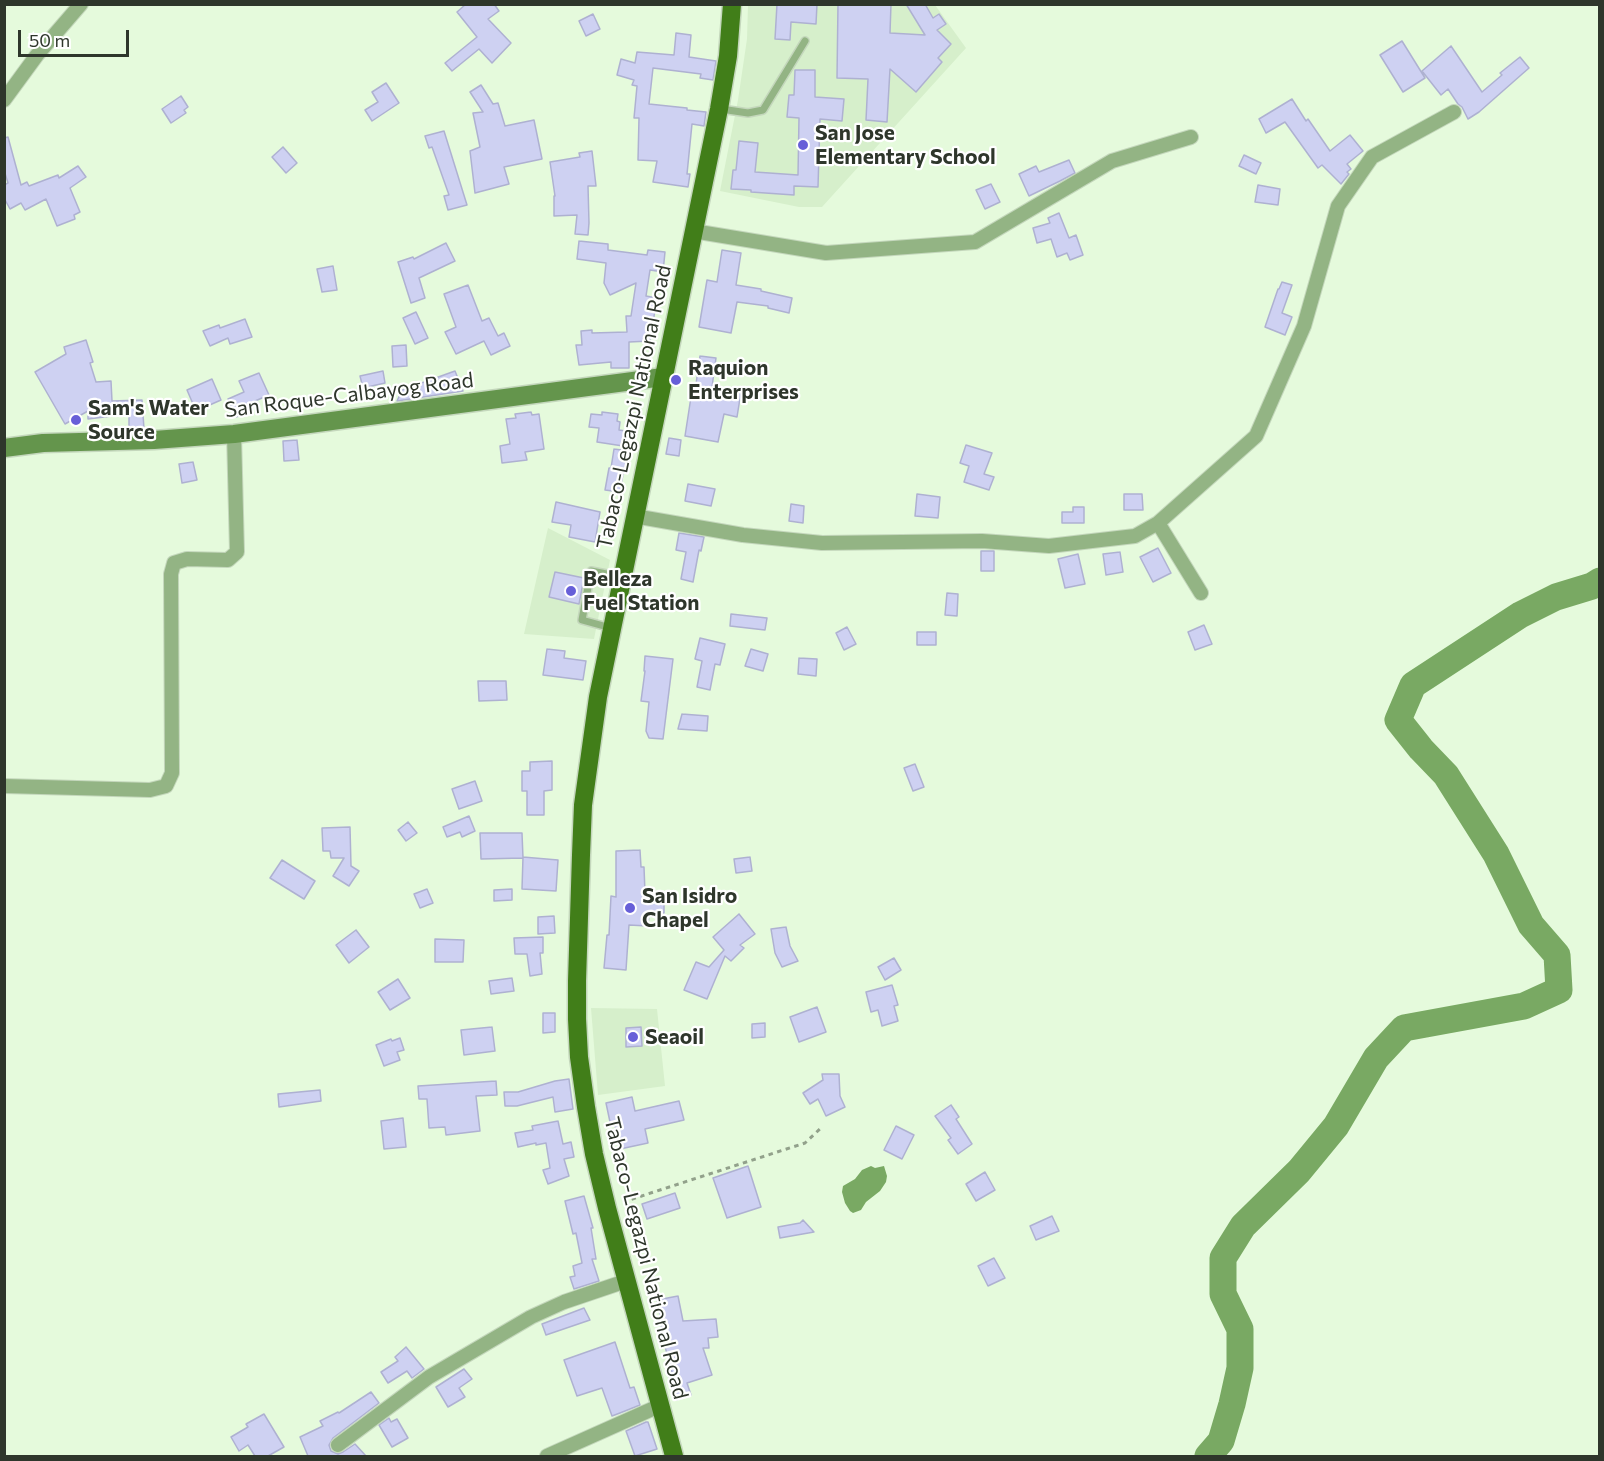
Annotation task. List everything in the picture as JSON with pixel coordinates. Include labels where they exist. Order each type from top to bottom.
[{"type":"main road","name":"Tabaco-Legazpi National Road","points":[[674,1456],[594,1154],[579,1057],[577,981],[583,805],[598,697],[611,628],[719,109],[728,56],[732,4]]},
{"type":"street","points":[[4,100],[37,55],[81,4]]},
{"type":"street","points":[[634,516],[743,535],[822,543],[982,541],[1049,546],[1135,536],[1158,522],[1256,436],[1304,326],[1338,206],[1372,157],[1454,112]]},
{"type":"street","points":[[693,231],[826,253],[975,242],[1112,161],[1191,138]]},
{"type":"street","name":"San Roque-Calbayog Road","points":[[4,448],[43,443],[154,440],[234,434],[663,376]]},
{"type":"street","points":[[4,786],[150,790],[166,786],[172,773],[171,574],[174,563],[188,560],[228,560],[237,552],[234,434]]},
{"type":"street","points":[[1158,522],[1201,593]]},
{"type":"street","points":[[338,1445],[429,1377],[531,1317],[564,1302],[626,1281]]},
{"type":"street","points":[[547,1456],[659,1406]]},
{"type":"lane","points":[[719,109],[748,113],[763,110],[806,41]]},
{"type":"lane","points":[[611,628],[582,621],[591,571],[622,577]]},
{"type":"path","points":[[607,1208],[805,1143],[820,1128]]},
{"type":"shaded area","name":"San Jose Elementary School","points":[[748,5],[935,5],[966,48],[822,207],[799,207],[720,191],[738,100],[747,39]]},
{"type":"shaded area","points":[[548,528],[610,560],[594,639],[524,634]]},
{"type":"shaded area","points":[[591,1008],[657,1009],[665,1086],[598,1095]]},
{"type":"shaded area","points":[[871,1166],[875,1168],[884,1166],[886,1182],[861,1210],[853,1213],[845,1203],[843,1186],[855,1179],[862,1170]]},
{"type":"building","points":[[466,4],[494,4],[499,11],[488,19],[511,43],[492,63],[479,49],[452,71],[445,63],[477,37],[457,12]]},
{"type":"building","points":[[777,4],[817,4],[816,24],[791,22],[790,40],[775,39]]},
{"type":"building","points":[[838,4],[891,4],[890,33],[925,35],[906,4],[925,4],[933,18],[939,14],[946,24],[937,30],[951,44],[938,58],[942,62],[916,92],[890,69],[887,122],[866,120],[868,79],[837,78]]},
{"type":"building","points":[[593,14],[600,29],[586,36],[579,21]]},
{"type":"building","points":[[676,33],[691,35],[689,57],[716,61],[713,80],[700,78],[701,74],[653,68],[649,104],[706,112],[704,126],[692,124],[687,174],[690,174],[688,187],[653,182],[657,161],[638,160],[639,118],[634,118],[637,86],[632,85],[634,80],[617,75],[621,59],[635,63],[637,52],[674,55]]},
{"type":"building","points":[[1402,41],[1425,78],[1403,92],[1380,55]]},
{"type":"building","points":[[1451,46],[1482,92],[1520,57],[1529,68],[1468,119],[1448,89],[1441,95],[1422,71]]},
{"type":"building","points":[[795,70],[815,70],[815,97],[844,99],[842,121],[820,119],[818,187],[794,186],[794,195],[731,189],[733,170],[736,170],[739,141],[758,143],[755,172],[798,175],[799,118],[787,117],[789,95],[794,95]]},
{"type":"building","points":[[386,83],[399,103],[372,121],[365,110],[378,102],[372,92]]},
{"type":"building","points":[[481,85],[493,104],[498,103],[505,126],[534,120],[542,159],[504,167],[509,184],[475,193],[470,151],[480,147],[473,113],[483,112],[470,92]]},
{"type":"building","points":[[181,96],[188,107],[184,110],[186,113],[171,123],[162,109]]},
{"type":"building","points":[[1292,99],[1330,151],[1350,135],[1363,151],[1347,164],[1351,169],[1341,184],[1322,165],[1318,168],[1285,122],[1266,133],[1259,119]]},
{"type":"building","points":[[444,131],[467,205],[448,210],[444,196],[449,195],[432,147],[429,148],[425,136]]},
{"type":"building","points":[[8,137],[21,185],[27,182],[29,186],[58,175],[59,178],[78,166],[86,177],[70,188],[80,212],[74,215],[75,219],[57,226],[46,199],[25,210],[21,203],[10,209],[4,198],[4,185],[8,183],[4,170],[4,138]]},
{"type":"building","points":[[283,147],[297,163],[286,173],[272,157]]},
{"type":"building","points":[[592,151],[596,186],[588,186],[588,235],[575,234],[577,215],[554,216],[555,196],[550,162],[580,157],[579,153]]},
{"type":"building","points":[[1244,155],[1261,163],[1256,174],[1239,166]]},
{"type":"building","points":[[1069,160],[1075,173],[1029,196],[1019,174],[1036,166],[1039,172]]},
{"type":"building","points":[[991,184],[1000,202],[985,209],[976,190]]},
{"type":"building","points":[[1258,185],[1280,189],[1278,205],[1255,202]]},
{"type":"building","points":[[1059,213],[1069,238],[1076,235],[1083,255],[1070,260],[1067,253],[1057,257],[1051,239],[1037,243],[1033,228],[1050,223],[1048,218]]},
{"type":"building","points":[[579,241],[608,244],[608,250],[647,255],[648,250],[665,252],[663,272],[650,270],[646,296],[657,298],[650,341],[629,342],[629,368],[611,368],[611,362],[579,365],[576,345],[582,345],[581,331],[627,332],[626,316],[631,316],[636,283],[610,295],[604,283],[606,263],[577,259]]},
{"type":"building","points":[[446,243],[455,261],[419,278],[425,298],[411,303],[398,262],[413,257],[414,259]]},
{"type":"building","points":[[722,250],[741,253],[736,285],[792,298],[789,313],[768,308],[768,306],[737,302],[731,333],[699,327],[707,280],[717,282]]},
{"type":"building","points":[[333,266],[337,290],[322,292],[317,269]]},
{"type":"building","points":[[1282,282],[1292,285],[1282,313],[1292,317],[1285,335],[1265,327]]},
{"type":"building","points":[[468,285],[482,321],[489,318],[498,336],[504,333],[510,346],[491,355],[484,341],[456,354],[445,332],[456,327],[444,294]]},
{"type":"building","points":[[416,312],[428,338],[415,344],[403,318]]},
{"type":"building","points":[[245,319],[252,337],[230,344],[228,338],[210,346],[203,331]]},
{"type":"building","points":[[86,340],[96,382],[111,381],[112,401],[142,400],[144,429],[129,429],[129,414],[88,419],[88,411],[65,424],[35,372],[66,354],[64,347]]},
{"type":"building","points":[[406,345],[407,366],[393,367],[392,346]]},
{"type":"building","points":[[700,356],[716,358],[712,387],[741,392],[737,417],[724,414],[718,442],[685,436]]},
{"type":"building","points":[[383,371],[385,383],[363,388],[360,376]]},
{"type":"building","points":[[455,371],[463,391],[397,401],[402,390]]},
{"type":"building","points":[[259,373],[269,395],[248,404],[251,411],[236,417],[228,399],[244,392],[239,381]]},
{"type":"building","points":[[212,379],[221,400],[196,411],[187,390]]},
{"type":"building","points":[[531,412],[532,415],[539,414],[544,449],[525,452],[527,460],[502,463],[500,446],[510,444],[506,419],[516,418],[515,414]]},
{"type":"building","points":[[602,412],[618,414],[619,430],[626,431],[623,446],[597,442],[599,428],[589,427],[591,414],[602,415]]},
{"type":"building","points":[[669,438],[681,440],[679,456],[666,454]]},
{"type":"building","points":[[297,440],[299,460],[284,461],[283,441]]},
{"type":"building","points":[[966,445],[992,453],[984,474],[994,477],[989,490],[964,482],[969,466],[960,463]]},
{"type":"building","points":[[614,449],[629,451],[620,492],[605,490]]},
{"type":"building","points":[[193,462],[197,480],[182,483],[179,464]]},
{"type":"building","points":[[688,484],[715,489],[711,506],[685,501]]},
{"type":"building","points":[[917,494],[940,497],[938,518],[915,516]]},
{"type":"building","points":[[1124,494],[1142,494],[1143,510],[1124,510]]},
{"type":"building","points":[[556,502],[600,512],[595,542],[569,537],[571,525],[552,522]]},
{"type":"building","points":[[791,504],[804,506],[803,523],[789,521]]},
{"type":"building","points":[[1073,507],[1084,507],[1084,523],[1062,523],[1062,512],[1073,512]]},
{"type":"building","points":[[679,533],[704,537],[693,582],[681,579],[686,552],[676,550]]},
{"type":"building","points":[[1158,548],[1171,573],[1153,582],[1140,557]]},
{"type":"building","points":[[981,551],[994,551],[994,571],[981,571]]},
{"type":"building","points":[[1120,552],[1123,572],[1106,575],[1103,554]]},
{"type":"building","points":[[1078,554],[1085,584],[1065,588],[1058,559]]},
{"type":"building","points":[[555,572],[584,578],[579,604],[549,597]]},
{"type":"building","points":[[947,593],[958,594],[957,616],[945,615]]},
{"type":"building","points":[[731,614],[767,618],[765,630],[730,626]]},
{"type":"building","points":[[1204,625],[1212,644],[1195,650],[1188,632]]},
{"type":"building","points":[[847,627],[856,644],[844,650],[836,633]]},
{"type":"building","points":[[917,632],[936,632],[936,645],[917,645]]},
{"type":"building","points":[[700,638],[725,644],[720,665],[715,664],[710,690],[697,687],[702,661],[695,659]]},
{"type":"building","points":[[547,649],[565,651],[564,658],[586,661],[583,680],[543,675]]},
{"type":"building","points":[[751,649],[768,654],[763,671],[745,666]]},
{"type":"building","points":[[645,656],[673,659],[663,739],[649,738],[646,731],[649,702],[641,701]]},
{"type":"building","points":[[799,658],[817,659],[816,676],[798,674]]},
{"type":"building","points":[[478,681],[506,681],[507,700],[479,701]]},
{"type":"building","points":[[682,714],[708,716],[707,731],[678,729]]},
{"type":"building","points":[[552,761],[552,790],[544,791],[544,815],[527,815],[527,791],[522,791],[522,771],[530,771],[530,762]]},
{"type":"building","points":[[915,764],[924,787],[913,791],[904,768]]},
{"type":"building","points":[[475,781],[482,801],[459,809],[452,789]]},
{"type":"building","points":[[469,816],[475,831],[462,837],[460,832],[447,837],[443,827]]},
{"type":"building","points":[[408,822],[417,833],[406,841],[398,830]]},
{"type":"building","points":[[350,827],[351,866],[359,871],[349,886],[333,876],[344,858],[331,858],[330,851],[323,851],[322,828]]},
{"type":"building","points":[[480,833],[522,833],[523,858],[481,859]]},
{"type":"building","points":[[640,850],[641,867],[644,867],[645,893],[650,893],[649,900],[664,900],[664,913],[649,913],[648,926],[629,925],[626,970],[604,968],[611,896],[616,897],[616,851]]},
{"type":"building","points":[[523,857],[558,860],[556,891],[522,889]]},
{"type":"building","points":[[750,857],[752,871],[736,873],[734,859]]},
{"type":"building","points":[[282,860],[315,881],[304,899],[270,878]]},
{"type":"building","points":[[427,889],[433,903],[420,908],[414,894]]},
{"type":"building","points":[[512,889],[512,900],[494,901],[494,890]]},
{"type":"building","points":[[739,914],[755,934],[740,945],[744,948],[731,961],[725,956],[707,999],[684,990],[696,962],[709,967],[724,950],[713,937]]},
{"type":"building","points":[[554,916],[555,933],[538,934],[538,917]]},
{"type":"building","points":[[786,927],[790,946],[798,961],[782,967],[775,953],[771,929]]},
{"type":"building","points":[[356,930],[369,947],[349,963],[336,945]]},
{"type":"building","points":[[543,937],[543,953],[540,953],[542,974],[530,976],[527,954],[515,954],[514,938]]},
{"type":"building","points":[[435,939],[464,940],[463,962],[435,962]]},
{"type":"building","points":[[894,958],[901,970],[885,980],[878,967]]},
{"type":"building","points":[[512,978],[514,991],[491,994],[489,981]]},
{"type":"building","points":[[398,979],[410,998],[390,1010],[378,992]]},
{"type":"building","points":[[892,985],[898,1005],[894,1006],[898,1021],[882,1026],[878,1010],[871,1012],[866,992]]},
{"type":"building","points":[[817,1007],[826,1032],[799,1042],[790,1017]]},
{"type":"building","points":[[543,1013],[555,1013],[555,1032],[543,1033]]},
{"type":"building","points":[[765,1023],[765,1037],[752,1038],[752,1024]]},
{"type":"building","points":[[492,1027],[495,1051],[464,1055],[461,1030]]},
{"type":"building","points":[[641,1027],[642,1046],[626,1047],[626,1028]]},
{"type":"building","points":[[400,1038],[404,1050],[397,1052],[400,1060],[384,1066],[376,1045]]},
{"type":"building","points":[[822,1074],[839,1074],[840,1096],[845,1107],[826,1116],[818,1099],[810,1104],[803,1093],[823,1080]]},
{"type":"building","points":[[569,1079],[573,1109],[555,1112],[553,1097],[517,1106],[505,1106],[504,1092],[518,1092]]},
{"type":"building","points":[[496,1081],[497,1095],[476,1096],[480,1131],[446,1135],[445,1127],[429,1128],[427,1099],[419,1099],[418,1086]]},
{"type":"building","points":[[320,1090],[321,1101],[279,1107],[278,1094]]},
{"type":"building","points":[[632,1097],[635,1111],[679,1101],[684,1120],[645,1129],[648,1143],[620,1149],[614,1121],[610,1122],[606,1103]]},
{"type":"building","points":[[951,1105],[959,1117],[956,1119],[972,1144],[958,1154],[948,1140],[951,1138],[935,1116]]},
{"type":"building","points":[[403,1118],[406,1147],[384,1149],[381,1121]]},
{"type":"building","points":[[558,1121],[563,1144],[571,1142],[574,1157],[564,1159],[569,1176],[548,1184],[543,1170],[550,1168],[546,1143],[518,1147],[515,1133],[533,1130],[532,1126]]},
{"type":"building","points":[[896,1126],[914,1135],[902,1159],[884,1150]]},
{"type":"building","points":[[748,1166],[761,1207],[727,1218],[713,1178]]},
{"type":"building","points":[[985,1172],[995,1190],[976,1201],[966,1184]]},
{"type":"building","points":[[675,1193],[680,1208],[647,1219],[642,1204]]},
{"type":"building","points":[[584,1196],[593,1228],[591,1228],[596,1259],[592,1259],[599,1281],[574,1289],[570,1277],[575,1276],[573,1266],[582,1263],[576,1233],[573,1234],[565,1201]]},
{"type":"building","points":[[1052,1216],[1059,1231],[1036,1240],[1030,1226]]},
{"type":"building","points":[[803,1220],[814,1232],[780,1238],[778,1227],[800,1223]]},
{"type":"building","points":[[994,1258],[1005,1278],[988,1286],[978,1266]]},
{"type":"building","points":[[678,1296],[683,1321],[716,1319],[718,1337],[708,1338],[709,1348],[703,1348],[712,1375],[687,1383],[691,1395],[676,1400],[668,1373],[672,1372],[664,1343],[657,1300]]},
{"type":"building","points":[[584,1308],[590,1320],[546,1335],[542,1324]]},
{"type":"building","points":[[615,1342],[630,1388],[634,1387],[640,1405],[612,1416],[602,1388],[577,1396],[564,1360]]},
{"type":"building","points":[[406,1347],[424,1369],[412,1378],[407,1371],[388,1383],[381,1372],[398,1361],[395,1357]]},
{"type":"building","points":[[464,1369],[472,1379],[459,1388],[465,1397],[448,1407],[436,1387]]},
{"type":"building","points":[[371,1392],[379,1403],[333,1438],[329,1445],[331,1451],[338,1454],[355,1444],[366,1456],[308,1456],[300,1437],[323,1426],[320,1421],[339,1413]]},
{"type":"building","points":[[264,1414],[284,1447],[268,1456],[255,1456],[248,1445],[239,1451],[231,1437],[248,1427],[246,1424]]},
{"type":"building","points":[[389,1418],[391,1422],[397,1419],[408,1438],[392,1447],[379,1425]]},
{"type":"building","points":[[648,1422],[657,1449],[635,1456],[626,1431]]},
{"type":"waterway","points":[[1208,1456],[1221,1441],[1240,1368],[1240,1329],[1223,1294],[1223,1258],[1243,1226],[1299,1171],[1336,1126],[1376,1058],[1404,1028],[1524,1006],[1559,990],[1557,955],[1531,925],[1496,854],[1446,775],[1398,720],[1413,685],[1520,615],[1556,597],[1592,586],[1600,581]]},
{"type":"place","name":"San Jose Elementary School","points":[[803,145]]},
{"type":"place","name":"Raquion Enterprises","points":[[676,380]]},
{"type":"place","name":"Sam's Water Source","points":[[76,420]]},
{"type":"place","name":"Belleza Fuel Station","points":[[571,591]]},
{"type":"place","name":"San Isidro Chapel","points":[[630,908]]},
{"type":"place","name":"Seaoil","points":[[633,1037]]}]
